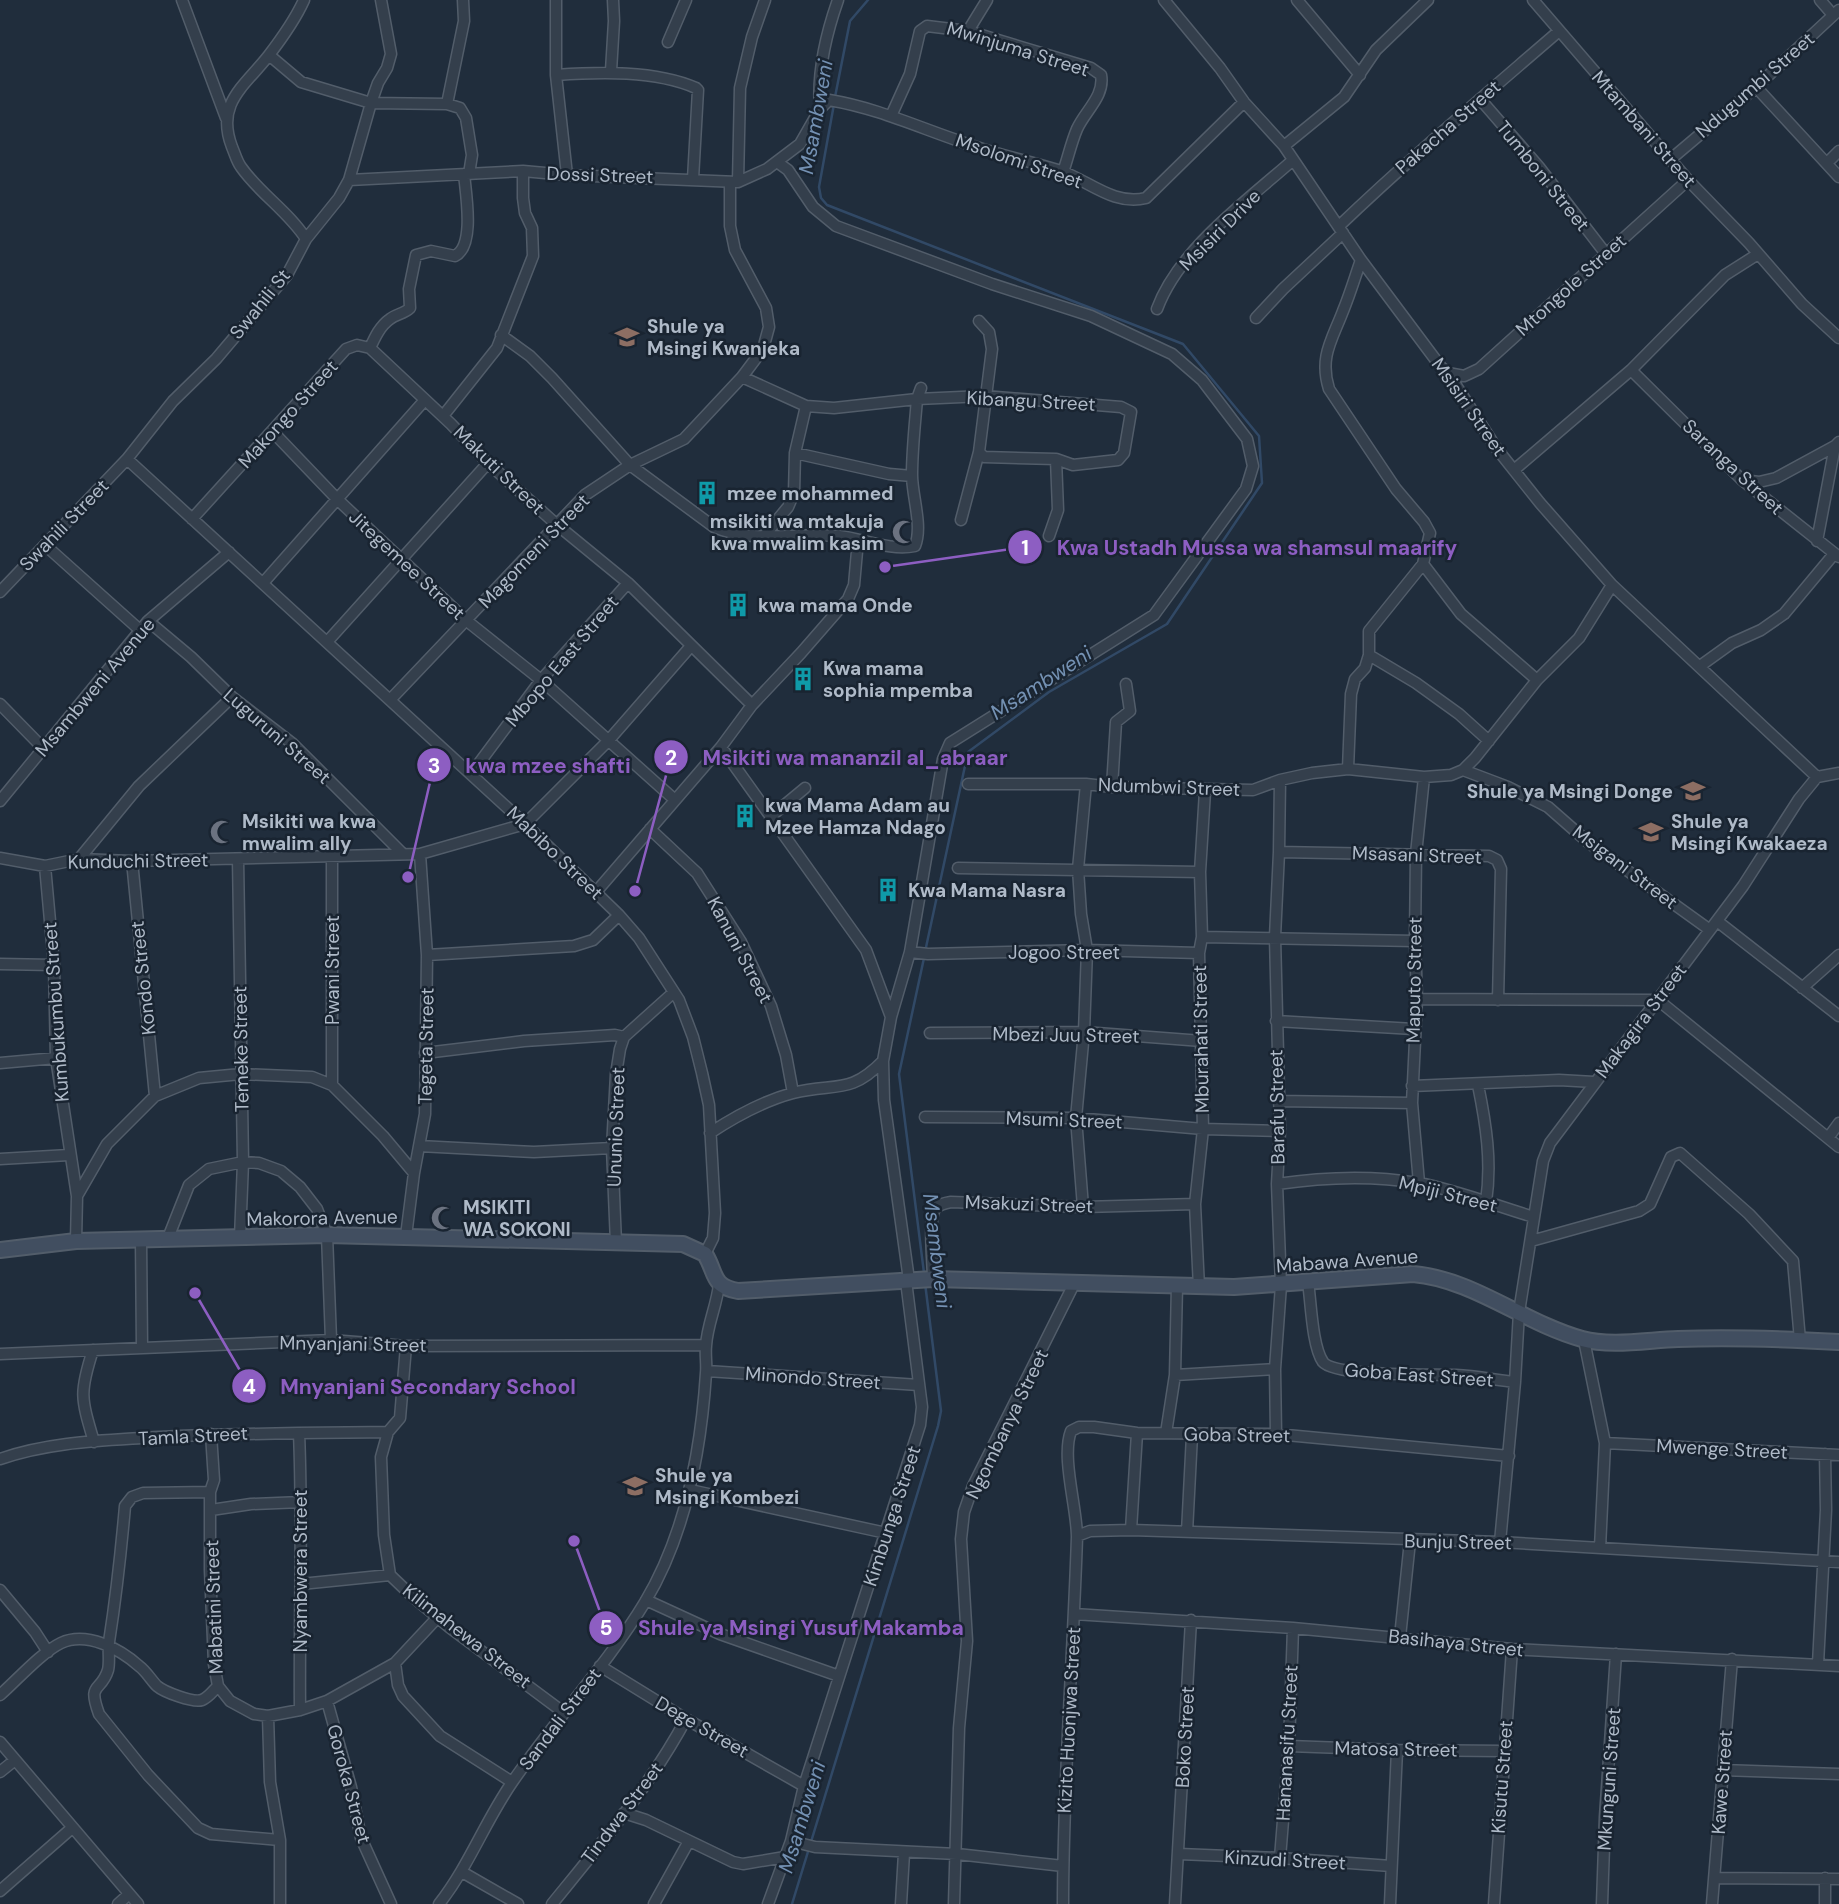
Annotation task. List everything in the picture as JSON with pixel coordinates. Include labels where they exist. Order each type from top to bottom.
[{"type":"street","points":[[182,0],[226,118],[227,133],[240,167],[298,227],[306,239]]},
{"type":"street","points":[[226,118],[236,92],[269,55],[298,14],[304,0]]},
{"type":"street","name":"Swahili St","points":[[127,459],[173,401],[216,359],[287,275],[306,239],[340,198],[349,180],[371,103],[391,54],[381,0]]},
{"type":"street","points":[[447,104],[464,21],[463,0]]},
{"type":"street","points":[[556,0],[556,75],[567,175]]},
{"type":"street","points":[[611,71],[613,0]]},
{"type":"street","points":[[668,43],[687,0]]},
{"type":"street","points":[[765,0],[752,37],[740,88],[734,182],[752,178],[800,144],[820,109],[818,90],[827,33],[838,0]]},
{"type":"street","points":[[968,31],[987,0]]},
{"type":"street","name":"Msisiri Street","points":[[1164,0],[1244,102],[1284,146],[1361,260],[1448,373],[1497,450],[1539,503],[1612,585],[1818,776]]},
{"type":"street","points":[[1297,0],[1360,75]]},
{"type":"street","points":[[1284,146],[1344,97],[1376,50],[1415,4],[1428,0]]},
{"type":"street","name":"Mtambani Street","points":[[1533,0],[1688,180],[1749,243],[1802,304],[1839,338]]},
{"type":"street","points":[[1820,0],[1836,13]]},
{"type":"street","name":"Ndugumbi Street","points":[[1671,159],[1756,87],[1836,13]]},
{"type":"street","name":"Mwinjuma Street","points":[[891,116],[911,74],[920,32],[927,26],[968,31],[1091,68],[1101,75],[1103,83],[1098,97],[1077,130],[1063,172]]},
{"type":"street","name":"Pakacha Street","points":[[1256,318],[1408,160],[1559,31]]},
{"type":"street","points":[[269,55],[301,82],[371,103],[447,104],[460,108],[466,118],[472,155],[466,174],[468,237],[465,248],[455,256],[431,251],[416,255],[409,289],[410,308],[392,317],[381,328],[370,348]]},
{"type":"street","points":[[556,75],[611,71],[665,80],[698,90],[693,179]]},
{"type":"street","points":[[1756,87],[1839,177]]},
{"type":"street","name":"Tumboni Street","points":[[1480,99],[1539,166],[1606,254]]},
{"type":"street","name":"Msolomi Street","points":[[820,109],[829,100],[891,116],[968,145],[1063,172],[1119,199],[1133,201],[1146,198],[1244,102]]},
{"type":"street","points":[[1827,163],[1839,151]]},
{"type":"street","name":"Msisiri Drive","points":[[1157,309],[1163,294],[1185,261],[1223,222],[1293,160]]},
{"type":"street","points":[[705,1254],[719,1284],[724,1289],[738,1291],[918,1280],[884,1100],[884,1061],[891,1017],[919,953],[943,759],[950,743],[1154,615],[1239,500],[1251,475],[1252,455],[1247,439],[1202,380],[1172,354],[1091,316],[992,284],[836,226],[813,206],[788,170],[777,162]]},
{"type":"street","points":[[443,416],[494,353],[525,282],[533,256],[532,228],[525,213],[523,198],[523,171]]},
{"type":"street","name":"Dossi Street","points":[[349,180],[523,171],[734,182]]},
{"type":"street","name":"Mtongole Street","points":[[1448,373],[1464,376],[1479,369],[1688,180]]},
{"type":"street","name":"Magomeni Street","points":[[390,700],[585,495],[630,465],[684,439],[742,377],[763,349],[769,327],[766,308],[735,250],[730,226],[734,182]]},
{"type":"street","points":[[1514,470],[1631,370],[1742,257],[1749,243]]},
{"type":"street","points":[[1725,275],[1758,254]]},
{"type":"street","points":[[1348,769],[1351,694],[1355,680],[1369,655],[1369,631],[1423,564],[1430,533],[1396,489],[1329,389],[1324,371],[1331,337],[1343,313],[1361,260]]},
{"type":"street","points":[[961,520],[979,452],[992,349],[991,338],[979,321]]},
{"type":"street","points":[[501,335],[530,356],[552,377],[630,465],[714,527],[728,533],[839,536],[886,545],[915,546],[912,476],[917,399],[921,388]]},
{"type":"street","name":"Makongo Street","points":[[192,519],[346,349],[357,345],[370,348]]},
{"type":"street","name":"Makuti Street","points":[[370,348],[443,416],[488,463],[628,583],[752,705]]},
{"type":"street","name":"Saranga Street","points":[[1631,370],[1742,480],[1837,556]]},
{"type":"street","name":"Kibangu Street","points":[[742,377],[806,406],[834,408],[917,399],[984,396],[1121,407],[1131,412],[1124,453],[1118,460],[1073,465],[1056,459],[984,457],[979,452]]},
{"type":"street","points":[[263,583],[424,401]]},
{"type":"street","points":[[764,536],[792,500],[795,453],[806,406]]},
{"type":"street","name":"Jitegemee Street","points":[[273,432],[338,500],[467,621],[541,680],[675,800]]},
{"type":"street","points":[[1742,480],[1759,482],[1776,478],[1837,444]]},
{"type":"street","points":[[1817,541],[1837,444]]},
{"type":"street","points":[[795,453],[889,474],[912,476]]},
{"type":"street","name":"Mabibo Street","points":[[127,459],[525,824],[639,937],[674,992],[693,1037],[709,1105],[715,1213],[713,1238],[705,1254]]},
{"type":"street","name":"Swahili Street","points":[[0,592],[127,459]]},
{"type":"street","points":[[1049,536],[1058,510],[1056,459]]},
{"type":"street","points":[[327,642],[488,463]]},
{"type":"street","points":[[596,892],[721,747],[752,705],[848,599],[854,585],[858,540]]},
{"type":"street","points":[[45,545],[141,631]]},
{"type":"street","name":"Msambweni Avenue","points":[[0,801],[148,621],[229,552]]},
{"type":"street","points":[[1700,666],[1732,643],[1784,614],[1837,556]]},
{"type":"street","points":[[1423,564],[1434,582],[1461,614],[1537,680]]},
{"type":"street","name":"Mbopo East Street","points":[[471,774],[541,680],[628,583]]},
{"type":"street","points":[[1463,770],[1537,680],[1579,638],[1612,585]]},
{"type":"street","name":"Luguruni Street","points":[[148,621],[191,657],[232,697],[293,744],[404,854]]},
{"type":"street","points":[[525,824],[609,740],[691,646]]},
{"type":"street","points":[[1369,655],[1416,683],[1459,714],[1489,741]]},
{"type":"street","points":[[1112,787],[1116,722],[1130,711],[1126,684]]},
{"type":"street","points":[[79,859],[139,786],[232,697]]},
{"type":"street","points":[[0,704],[43,748]]},
{"type":"street","points":[[721,747],[866,950],[891,1017]]},
{"type":"street","name":"Ndumbwi Street","points":[[968,784],[1086,784],[1253,790],[1280,780],[1348,769],[1424,777],[1451,775],[1463,770]]},
{"type":"street","name":"Msigani Street","points":[[1463,770],[1508,787],[1548,807],[1589,842],[1714,926],[1839,1016]]},
{"type":"street","points":[[1818,776],[1839,773]]},
{"type":"street","name":"Makagira Street","points":[[1500,1542],[1516,1382],[1519,1312],[1543,1161],[1550,1143],[1714,926],[1799,799],[1818,776]]},
{"type":"street","name":"Maputo Street","points":[[1419,1183],[1412,1086],[1413,1029],[1417,999],[1416,853],[1424,777]]},
{"type":"street","name":"Barafu Street","points":[[1276,1434],[1275,1369],[1281,1285],[1277,1184],[1279,1131],[1275,937],[1280,780]]},
{"type":"street","points":[[1083,1207],[1076,1118],[1084,1032],[1087,950],[1078,869],[1086,784]]},
{"type":"street","points":[[770,817],[806,788]]},
{"type":"street","name":"Mburahati Street","points":[[1199,1288],[1195,1204],[1203,1129],[1199,953],[1202,937],[1200,872],[1205,790]]},
{"type":"street","name":"Kunduchi Street","points":[[0,858],[45,866],[79,859],[132,861],[420,854],[525,824]]},
{"type":"street","name":"Kanuni Street","points":[[650,829],[697,873],[741,942],[771,1006],[786,1055],[793,1093]]},
{"type":"street","name":"Msasani Street","points":[[1279,852],[1416,853],[1489,856],[1497,860],[1501,869],[1498,1000]]},
{"type":"street","name":"Tegeta Street","points":[[406,1236],[425,1114],[427,955],[420,854]]},
{"type":"street","name":"Pwani Street","points":[[332,856],[332,1085]]},
{"type":"street","name":"Temeke Street","points":[[238,859],[243,1162],[240,1238]]},
{"type":"street","name":"Kondo Street","points":[[132,861],[155,1096]]},
{"type":"street","name":"Kumbukumbu Street","points":[[45,866],[54,965],[56,1058],[77,1196],[76,1241]]},
{"type":"street","points":[[958,868],[1200,872]]},
{"type":"street","points":[[427,955],[574,946],[593,940],[619,915]]},
{"type":"street","points":[[1202,937],[1415,941]]},
{"type":"street","name":"Jogoo Street","points":[[919,953],[1087,950],[1199,953]]},
{"type":"street","points":[[1802,988],[1839,955]]},
{"type":"street","points":[[0,964],[54,965]]},
{"type":"street","points":[[425,1053],[524,1041],[615,1035],[624,1037],[674,992]]},
{"type":"street","points":[[1417,999],[1658,1000],[1839,1147]]},
{"type":"street","points":[[1276,1021],[1413,1029]]},
{"type":"street","name":"Mbezi Juu Street","points":[[930,1033],[1084,1032],[1202,1041]]},
{"type":"street","name":"Ununio Street","points":[[616,1242],[612,1149],[615,1074],[624,1037]]},
{"type":"street","points":[[0,1063],[56,1058]]},
{"type":"street","points":[[710,1133],[744,1111],[793,1093],[853,1084],[873,1072],[884,1061]]},
{"type":"street","points":[[77,1196],[107,1144],[155,1096],[199,1078],[241,1074],[312,1077],[332,1085],[383,1136],[414,1173]]},
{"type":"street","points":[[1412,1086],[1559,1080],[1594,1082]]},
{"type":"street","points":[[1478,1085],[1489,1156],[1486,1202]]},
{"type":"street","points":[[1278,1101],[1412,1103]]},
{"type":"street","name":"Msumi Street","points":[[925,1117],[1076,1118],[1203,1129],[1279,1131]]},
{"type":"street","points":[[1828,1138],[1839,1123]]},
{"type":"street","points":[[419,1146],[534,1152],[612,1149]]},
{"type":"street","points":[[1531,1241],[1639,1211],[1650,1204],[1671,1157],[1680,1153],[1749,1214],[1793,1261],[1796,1271],[1800,1340]]},
{"type":"street","points":[[0,1160],[69,1155]]},
{"type":"street","points":[[168,1238],[188,1185],[209,1169],[243,1162],[259,1163],[281,1171],[300,1187],[317,1209],[327,1234],[331,1340]]},
{"type":"street","name":"Mpiji Street","points":[[1277,1184],[1314,1178],[1360,1177],[1419,1183],[1534,1216]]},
{"type":"street","name":"Msakuzi Street","points":[[918,1280],[935,1210],[942,1204],[951,1202],[1083,1207],[1195,1204]]},
{"type":"street","name":"Makorora Avenue","points":[[0,1250],[76,1241],[327,1234],[683,1244],[705,1254]]},
{"type":"street","points":[[141,1239],[142,1347]]},
{"type":"street","name":"Mabawa Avenue","points":[[918,1280],[1177,1285],[1199,1288],[1281,1285],[1413,1274],[1435,1276],[1519,1312],[1543,1326],[1584,1340],[1839,1342]]},
{"type":"street","name":"Kimbunga Street","points":[[768,1904],[785,1857],[796,1843],[804,1786],[920,1425],[922,1407],[919,1385],[918,1280]]},
{"type":"street","name":"Goba East Street","points":[[1308,1282],[1318,1350],[1324,1363],[1334,1369],[1400,1375],[1457,1375],[1516,1382]]},
{"type":"street","name":"Sandali Street","points":[[439,1904],[462,1872],[512,1782],[646,1600],[683,1518],[690,1490],[707,1371],[706,1345],[719,1284]]},
{"type":"street","name":"Ngombanya Street","points":[[954,1904],[959,1728],[967,1641],[961,1539],[964,1512],[974,1486],[1074,1284]]},
{"type":"street","points":[[1166,1433],[1175,1375],[1177,1285]]},
{"type":"street","name":"Mnyanjani Street","points":[[0,1354],[331,1340],[406,1346],[706,1345]]},
{"type":"street","points":[[1584,1340],[1605,1443],[1600,1548]]},
{"type":"street","name":"Kilimahewa Street","points":[[406,1346],[400,1418],[388,1432],[381,1457],[384,1535],[390,1575],[411,1596],[563,1712]]},
{"type":"street","points":[[93,1350],[83,1381],[82,1403],[94,1442]]},
{"type":"street","points":[[1175,1375],[1275,1369]]},
{"type":"street","name":"Minondo Street","points":[[707,1371],[919,1385]]},
{"type":"street","name":"Goba Street","points":[[1077,1536],[1069,1438],[1071,1431],[1079,1427],[1192,1435],[1276,1434],[1509,1456]]},
{"type":"street","name":"Tamla Street","points":[[0,1459],[53,1445],[94,1442],[211,1434],[388,1432]]},
{"type":"street","name":"Nyambwera Street","points":[[299,1433],[302,1502],[300,1710]]},
{"type":"street","points":[[1131,1530],[1137,1433]]},
{"type":"street","name":"Mabatini Street","points":[[211,1434],[214,1480],[210,1492],[210,1570],[214,1664],[218,1686],[230,1701],[254,1714],[268,1716]]},
{"type":"street","points":[[1187,1532],[1192,1435]]},
{"type":"street","name":"Mwenge Street","points":[[1605,1443],[1839,1455]]},
{"type":"street","points":[[1818,1664],[1825,1454]]},
{"type":"street","points":[[690,1490],[886,1533]]},
{"type":"street","points":[[210,1492],[143,1493],[132,1497],[125,1506],[118,1591],[108,1648],[108,1670],[93,1693],[94,1702],[99,1714],[148,1775],[198,1828],[211,1834],[280,1840]]},
{"type":"street","points":[[211,1510],[251,1504],[302,1502]]},
{"type":"street","name":"Bunju Street","points":[[1077,1536],[1090,1531],[1131,1530],[1500,1542],[1839,1562]]},
{"type":"street","name":"Kizito Huonjwa Street","points":[[1063,1904],[1077,1536]]},
{"type":"street","points":[[1400,1637],[1410,1541]]},
{"type":"street","points":[[301,1584],[390,1575]]},
{"type":"street","points":[[0,1590],[36,1632],[48,1652]]},
{"type":"street","points":[[646,1600],[720,1634],[839,1676]]},
{"type":"street","name":"Basihaya Street","points":[[1074,1614],[1293,1628],[1512,1649],[1839,1666]]},
{"type":"street","points":[[280,1904],[280,1840],[270,1782],[268,1716],[327,1701],[395,1663],[438,1617]]},
{"type":"street","name":"Boko Street","points":[[1175,1904],[1191,1620]]},
{"type":"street","name":"Hananasifu Street","points":[[1280,1857],[1289,1746],[1293,1628]]},
{"type":"street","points":[[0,1695],[48,1652],[62,1643],[85,1638],[96,1640],[124,1655],[140,1666],[158,1687],[191,1701],[201,1701],[218,1686]]},
{"type":"street","name":"Kisutu Street","points":[[1494,1904],[1512,1649]]},
{"type":"street","name":"Mkunguni Street","points":[[1602,1904],[1616,1654]]},
{"type":"street","name":"Kawe Street","points":[[1712,1904],[1732,1659]]},
{"type":"street","points":[[395,1663],[398,1685],[403,1696],[440,1735],[512,1782]]},
{"type":"street","name":"Dege Street","points":[[600,1666],[804,1786]]},
{"type":"street","name":"Goroka Street","points":[[327,1701],[351,1787],[361,1838],[391,1904]]},
{"type":"street","name":"Tindwa Street","points":[[552,1904],[624,1814],[671,1746],[686,1718]]},
{"type":"street","points":[[0,1742],[138,1904]]},
{"type":"street","name":"Matosa Street","points":[[1289,1746],[1503,1751]]},
{"type":"street","points":[[1390,1904],[1397,1750]]},
{"type":"street","points":[[0,1773],[15,1760]]},
{"type":"street","points":[[1722,1770],[1839,1774]]},
{"type":"street","points":[[624,1814],[646,1820],[733,1863],[743,1864],[785,1857]]},
{"type":"street","points":[[0,1891],[72,1828]]},
{"type":"street","points":[[654,1904],[690,1841]]},
{"type":"street","points":[[796,1843],[815,1847],[957,1854],[1063,1866]]},
{"type":"street","points":[[901,1904],[904,1853]]},
{"type":"street","name":"Kinzudi Street","points":[[1179,1854],[1280,1857],[1391,1866]]},
{"type":"street","points":[[462,1872],[518,1904]]},
{"type":"street","points":[[1715,1878],[1839,1879]]},
{"type":"street","points":[[1825,1878],[1825,1904]]},
{"type":"street","points":[[118,1904],[128,1895]]},
{"type":"waterway","name":"Msambweni","points":[[835,97],[850,21],[868,0]]},
{"type":"waterway","name":"Msambweni","points":[[834,104],[819,187],[821,198],[827,205],[1183,344],[1259,436],[1262,483],[1167,624],[1049,692],[968,752],[925,952]]},
{"type":"waterway","name":"Msambweni","points":[[924,958],[899,1074],[924,1273]]},
{"type":"waterway","name":"Msambweni","points":[[792,1904],[938,1426],[941,1411],[925,1283]]},
{"type":"place","name":"Shule ya Msingi Kwanjeka","points":[[627,337]]},
{"type":"place","name":"mzee mohammed","points":[[707,493]]},
{"type":"place","name":"msikiti wa mtakuja kwa mwalim kasim","points":[[904,532]]},
{"type":"place","name":"Kwa Ustadh Mussa wa shamsul maarify","points":[[885,567]]},
{"type":"place","name":"kwa mama Onde","points":[[738,605]]},
{"type":"place","name":"Kwa mama sophia mpemba","points":[[803,679]]},
{"type":"place","name":"Shule ya Msingi Donge","points":[[1693,791]]},
{"type":"place","name":"kwa Mama Adam au Mzee Hamza Ndago","points":[[745,816]]},
{"type":"place","name":"Msikiti wa kwa mwalim ally","points":[[222,832]]},
{"type":"place","name":"Shule ya Msingi Kwakaeza","points":[[1651,832]]},
{"type":"place","name":"kwa mzee shafti","points":[[408,877]]},
{"type":"place","name":"Kwa Mama Nasra","points":[[888,890]]},
{"type":"place","name":"Msikiti wa mananzil al_abraar","points":[[635,891]]},
{"type":"place","name":"MSIKITI WA SOKONI","points":[[443,1218]]},
{"type":"place","name":"Mnyanjani Secondary School","points":[[195,1293]]},
{"type":"place","name":"Shule ya Msingi Kombezi","points":[[635,1486]]},
{"type":"place","name":"Shule ya Msingi Yusuf Makamba","points":[[574,1541]]}]
